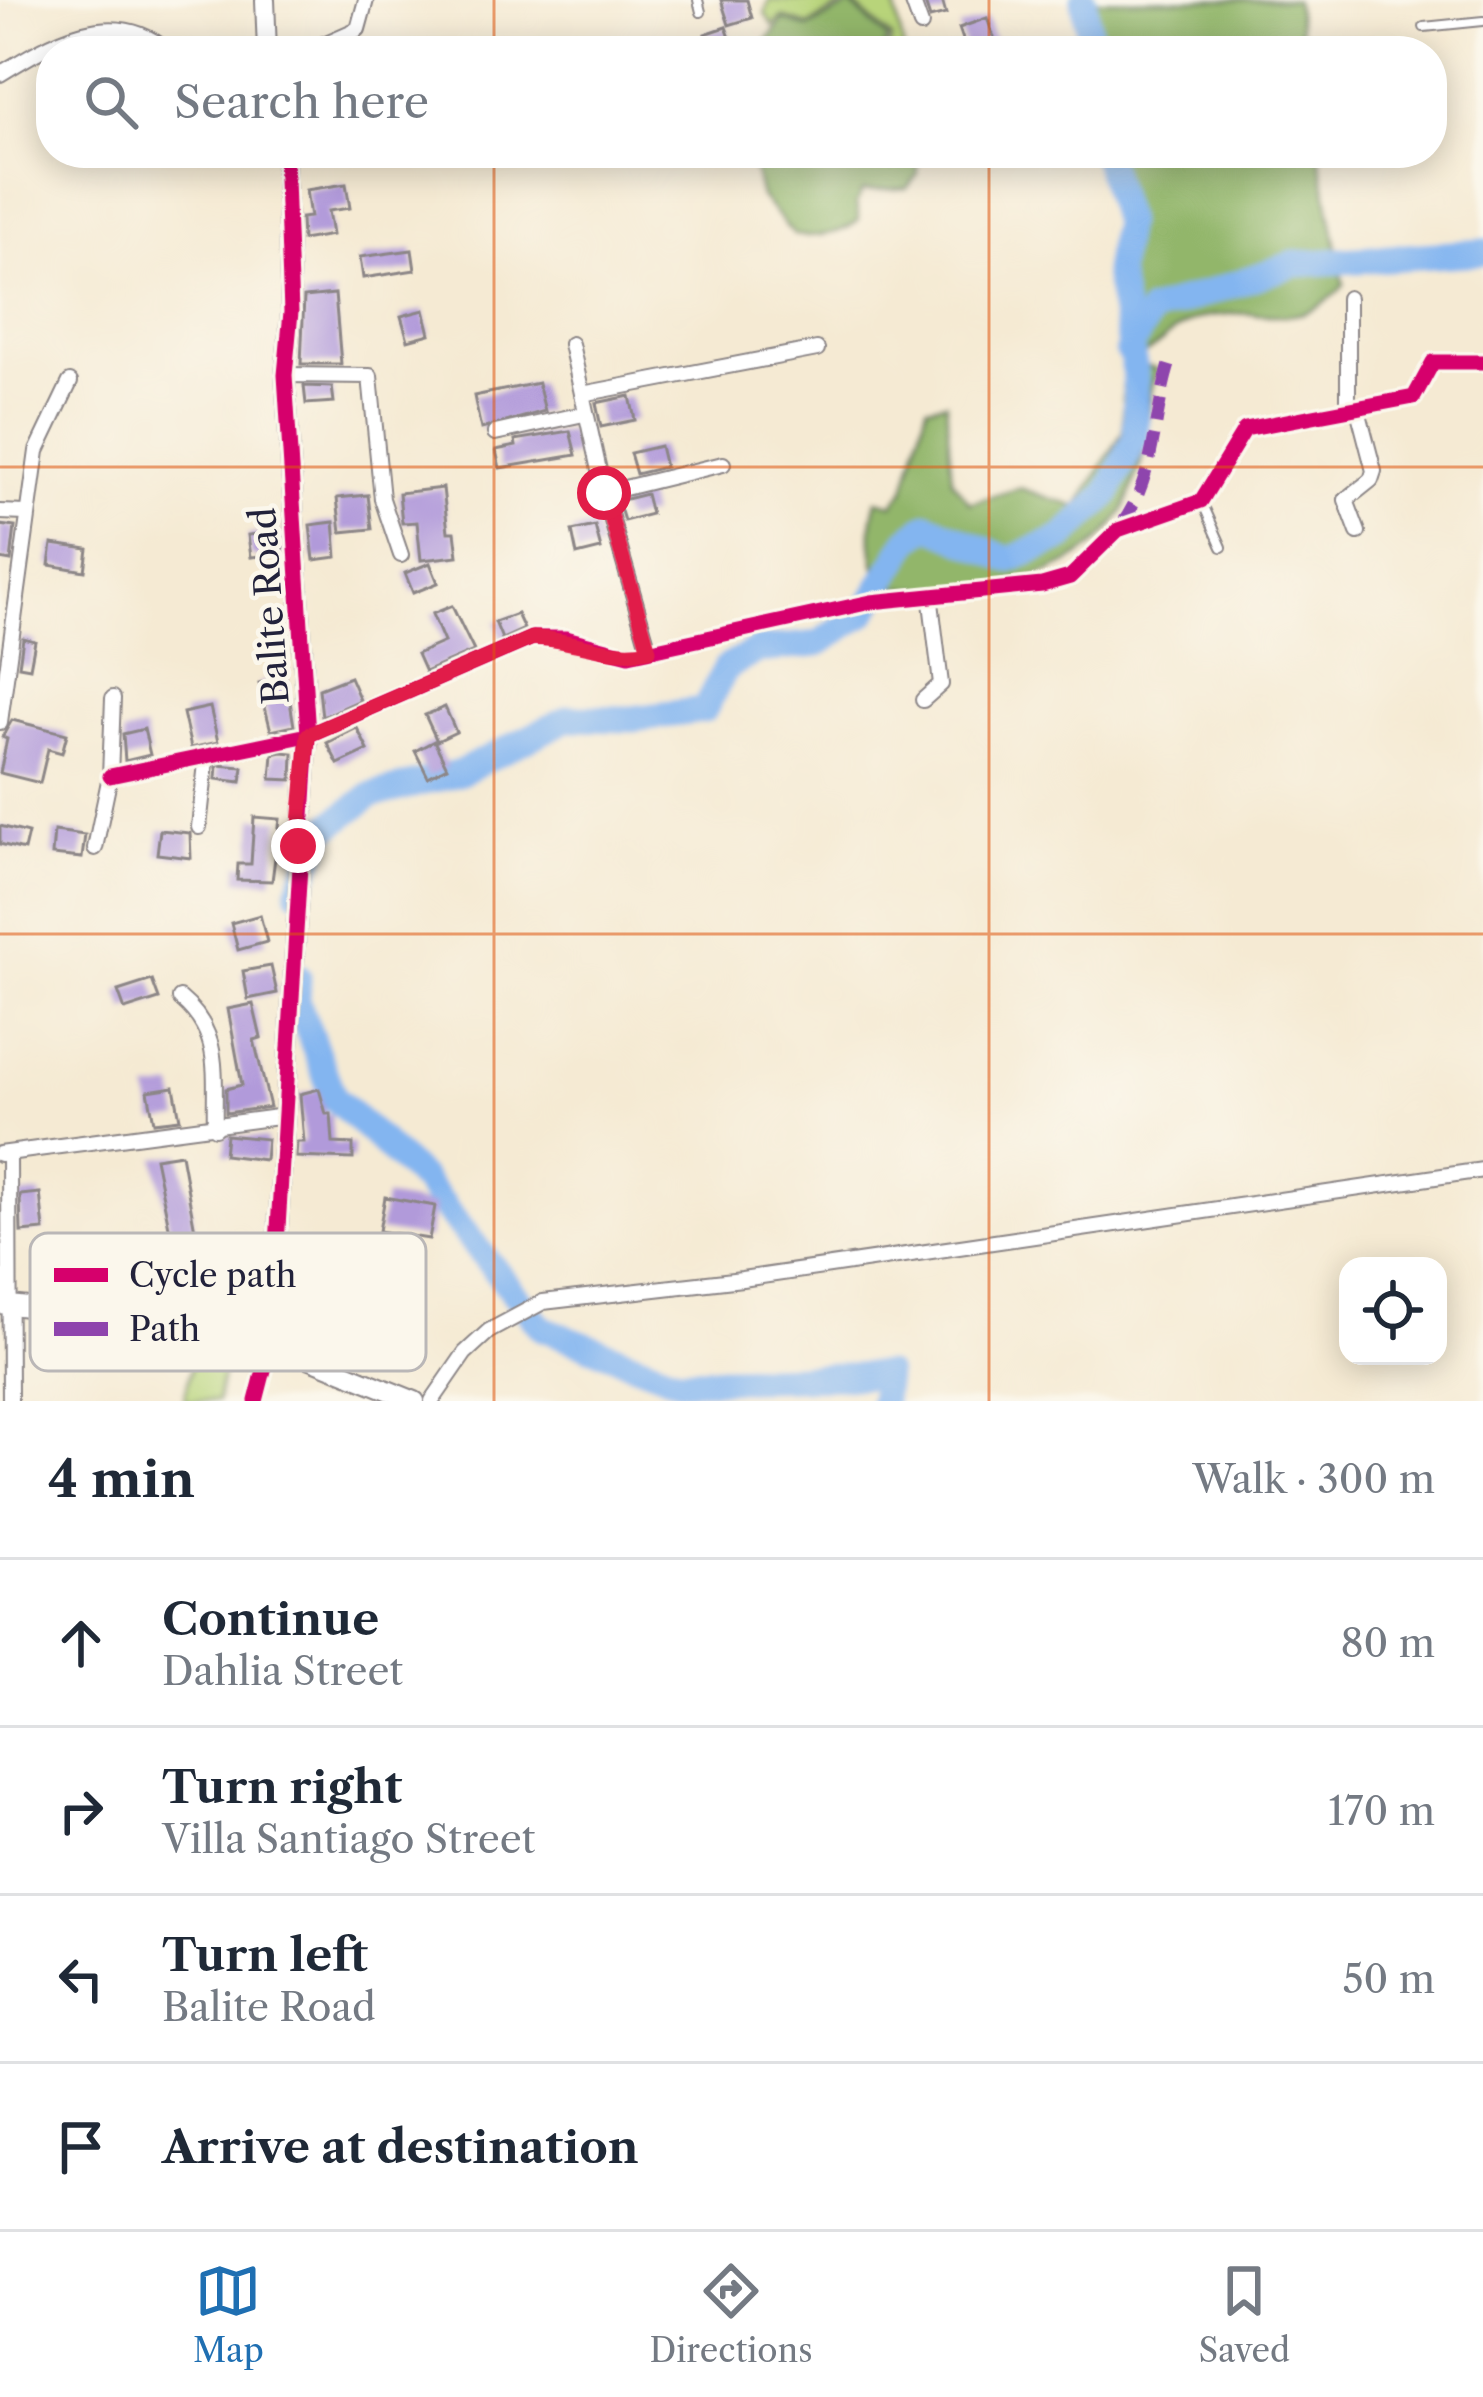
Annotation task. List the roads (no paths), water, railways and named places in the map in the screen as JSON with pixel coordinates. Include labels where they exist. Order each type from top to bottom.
[{"type":"street","points":[[265,0],[266,36]]},
{"type":"street","points":[[342,36],[358,29],[366,0]]},
{"type":"street","points":[[912,0],[921,25]]},
{"type":"street","points":[[66,36],[91,30],[142,36]]},
{"type":"street","points":[[0,74],[36,52]]},
{"type":"street","name":"Balite Road","points":[[278,1233],[297,855],[308,735],[285,375],[291,312],[286,168]]},
{"type":"street","points":[[1348,298],[1352,406],[1374,471],[1371,480],[1346,500],[1358,532]]},
{"type":"street","points":[[572,344],[604,493],[649,650]]},
{"type":"street","points":[[582,394],[817,349]]},
{"type":"street","points":[[110,776],[308,735],[532,638],[566,638],[629,655],[872,602],[1042,585],[1070,577],[1118,530],[1201,501],[1245,429],[1414,397],[1433,362],[1483,362]]},
{"type":"street","points":[[285,375],[370,376],[379,481],[401,556]]},
{"type":"street","points":[[0,722],[5,632],[42,434],[70,382]]},
{"type":"street","points":[[495,433],[584,413]]},
{"type":"street","points":[[604,493],[723,464]]},
{"type":"street","points":[[0,512],[26,514]]},
{"type":"street","points":[[923,700],[941,685],[930,594]]},
{"type":"street","points":[[95,848],[110,776],[113,698]]},
{"type":"street","points":[[199,827],[207,754]]},
{"type":"street","points":[[180,998],[202,1019],[216,1051],[215,1128]]},
{"type":"street","points":[[10,1401],[5,1154],[285,1116]]},
{"type":"street","points":[[432,1401],[465,1353],[512,1316],[542,1302],[742,1279],[1483,1170]]},
{"type":"street","points":[[256,1401],[264,1371]]},
{"type":"street","points":[[347,1371],[415,1401]]},
{"type":"lane","points":[[698,0],[701,12]]},
{"type":"lane","points":[[1424,27],[1483,20]]},
{"type":"lane","points":[[1201,501],[1222,547]]},
{"type":"waterway","points":[[1084,0],[1090,36]]},
{"type":"waterway","points":[[299,891],[323,831],[370,796],[459,773],[569,718],[632,719],[704,710],[726,668],[758,650],[818,644],[865,613],[910,538],[929,525],[1009,560],[1063,538],[1107,495],[1136,437],[1135,371],[1116,272],[1124,222],[1108,168]]},
{"type":"waterway","points":[[1128,351],[1151,312],[1294,264],[1483,252]]},
{"type":"waterway","points":[[298,977],[297,1001],[334,1098],[421,1179],[542,1328],[679,1380],[885,1375],[882,1401]]}]
